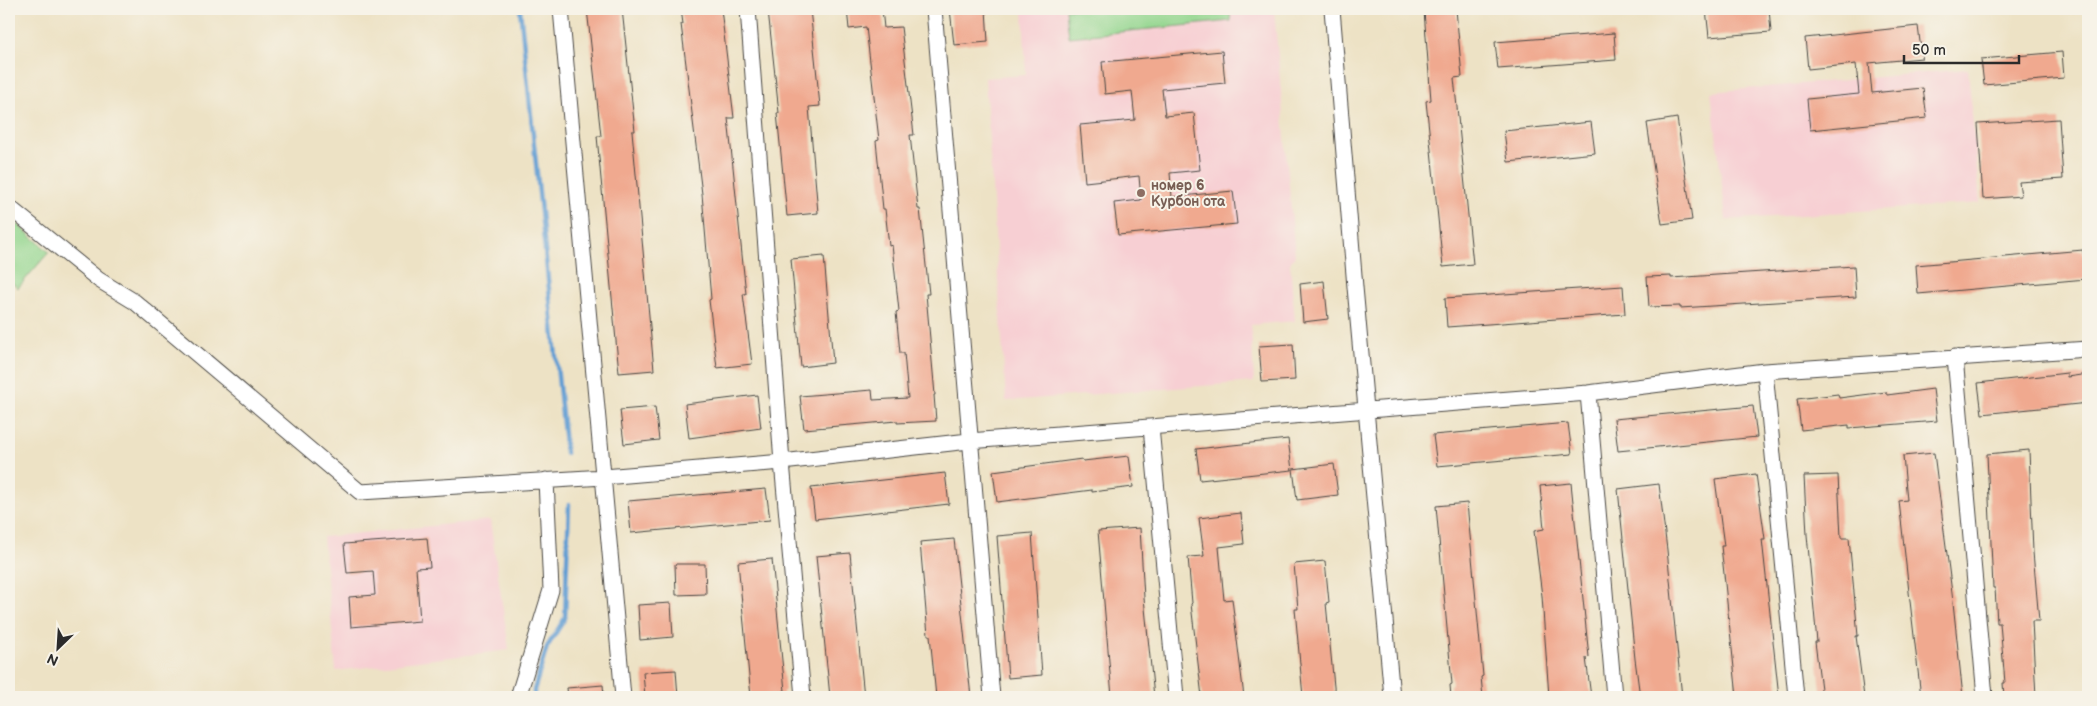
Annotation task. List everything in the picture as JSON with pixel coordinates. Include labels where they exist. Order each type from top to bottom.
[{"type":"street","points":[[562,9],[622,697]]},
{"type":"street","points":[[748,9],[782,462],[803,697]]},
{"type":"street","points":[[934,9],[992,697]]},
{"type":"street","points":[[1332,9],[1392,697]]},
{"type":"street","points":[[9,207],[99,280],[135,302],[360,492],[604,477],[782,462],[969,441],[1367,412],[1588,393],[1765,371],[2088,349]]},
{"type":"street","points":[[1955,357],[1985,697]]},
{"type":"street","points":[[1765,371],[1796,697]]},
{"type":"street","points":[[1588,393],[1614,697]]},
{"type":"street","points":[[1151,427],[1176,697]]},
{"type":"street","points":[[518,697],[550,590],[546,480]]},
{"type":"shaded area","name":"номер 6 Курбон ота","points":[[1023,9],[1274,9],[1295,256],[1290,263],[1295,321],[1251,325],[1254,382],[1006,401],[985,78],[1026,75]]},
{"type":"shaded area","points":[[1968,69],[1980,203],[1726,220],[1711,92]]},
{"type":"shaded area","points":[[490,520],[509,650],[336,671],[323,537]]},
{"type":"green space","points":[[1066,9],[1229,9],[1231,21],[1069,37]]},
{"type":"green space","points":[[9,217],[49,252],[18,288],[9,280]]},
{"type":"building","points":[[587,9],[622,9],[635,131],[632,131],[654,370],[619,373],[597,136],[601,136]]},
{"type":"building","points":[[681,9],[721,9],[734,118],[728,118],[746,294],[743,294],[752,364],[717,368],[709,300],[711,299],[702,194],[681,24],[683,24]]},
{"type":"building","points":[[810,9],[820,106],[809,107],[818,213],[787,216],[768,10]]},
{"type":"building","points":[[847,9],[882,9],[884,28],[901,27],[914,135],[910,135],[929,294],[926,294],[936,421],[897,423],[897,421],[804,429],[800,396],[872,390],[873,400],[908,398],[904,353],[900,353],[896,312],[899,311],[892,245],[889,246],[885,209],[883,209],[876,141],[879,140],[866,27],[849,29]]},
{"type":"building","points":[[950,9],[986,9],[988,42],[954,45]]},
{"type":"building","points":[[1456,9],[1462,77],[1454,78],[1473,264],[1443,267],[1426,101],[1431,100],[1424,11]]},
{"type":"building","points":[[1706,9],[1769,9],[1771,32],[1709,37]]},
{"type":"building","points":[[1918,26],[1922,58],[1869,63],[1872,93],[1923,88],[1927,118],[1810,130],[1807,99],[1859,94],[1856,64],[1808,69],[1805,38]]},
{"type":"building","points":[[1614,33],[1616,60],[1498,69],[1495,42]]},
{"type":"building","points":[[1222,51],[1225,83],[1162,89],[1165,116],[1194,113],[1200,170],[1170,173],[1172,197],[1233,191],[1237,224],[1118,235],[1114,203],[1141,200],[1139,176],[1085,182],[1080,125],[1135,120],[1132,91],[1105,94],[1102,62]]},
{"type":"building","points":[[2062,52],[2064,78],[1984,85],[1981,59]]},
{"type":"building","points":[[1677,118],[1692,220],[1662,224],[1647,123]]},
{"type":"building","points":[[2059,119],[2063,179],[2019,182],[2021,196],[1983,199],[1978,124]]},
{"type":"building","points":[[1591,122],[1595,153],[1508,162],[1504,131]]},
{"type":"building","points":[[2083,250],[2086,279],[1918,294],[1916,265]]},
{"type":"building","points":[[824,256],[833,363],[801,367],[791,259]]},
{"type":"building","points":[[1854,266],[1856,297],[1680,308],[1680,306],[1649,307],[1647,277],[1671,276],[1671,278]]},
{"type":"building","points":[[1324,281],[1328,319],[1303,322],[1300,284]]},
{"type":"building","points":[[1623,286],[1625,314],[1447,327],[1445,298]]},
{"type":"building","points":[[1293,344],[1295,380],[1262,382],[1259,346]]},
{"type":"building","points":[[2067,373],[2067,377],[2088,374],[2088,403],[1982,414],[1978,383]]},
{"type":"building","points":[[1933,389],[1937,421],[1849,428],[1849,425],[1801,430],[1797,399],[1838,394],[1839,398],[1886,392],[1887,395]]},
{"type":"building","points":[[757,395],[761,428],[689,438],[685,404]]},
{"type":"building","points":[[1753,406],[1757,437],[1618,451],[1614,419]]},
{"type":"building","points":[[655,407],[659,440],[624,444],[620,410]]},
{"type":"building","points":[[1568,423],[1572,454],[1437,466],[1433,435]]},
{"type":"building","points":[[1288,439],[1292,470],[1200,480],[1196,449]]},
{"type":"building","points":[[2029,450],[2033,552],[2039,621],[2032,621],[2036,697],[2004,697],[2003,683],[2005,683],[2000,623],[1997,623],[1995,588],[1993,588],[1987,454]]},
{"type":"building","points":[[1934,453],[1963,697],[1921,697],[1899,501],[1907,500],[1903,456]]},
{"type":"building","points":[[1129,456],[1133,487],[1092,492],[1092,490],[997,502],[993,471],[1082,459],[1083,461]]},
{"type":"building","points":[[1334,464],[1338,495],[1297,500],[1293,469]]},
{"type":"building","points":[[945,473],[949,504],[815,519],[811,488]]},
{"type":"building","points":[[1756,474],[1765,539],[1762,539],[1779,697],[1737,697],[1721,546],[1724,546],[1715,479]]},
{"type":"building","points":[[1838,475],[1841,538],[1849,538],[1858,636],[1856,636],[1864,697],[1822,697],[1815,642],[1817,642],[1807,535],[1804,476]]},
{"type":"building","points":[[1571,483],[1589,657],[1586,658],[1591,697],[1549,697],[1542,596],[1534,531],[1544,529],[1540,486]]},
{"type":"building","points":[[1659,484],[1682,697],[1640,697],[1635,659],[1618,489]]},
{"type":"building","points":[[766,489],[770,520],[631,533],[628,501]]},
{"type":"building","points":[[1467,503],[1483,676],[1481,677],[1483,697],[1451,697],[1450,685],[1452,684],[1436,506]]},
{"type":"building","points":[[1241,513],[1244,544],[1219,547],[1224,600],[1232,599],[1244,697],[1202,697],[1191,604],[1188,557],[1204,556],[1199,518]]},
{"type":"building","points":[[1140,528],[1144,598],[1154,697],[1112,697],[1098,531]]},
{"type":"building","points":[[1032,533],[1042,675],[1008,678],[997,536]]},
{"type":"building","points":[[427,538],[430,567],[416,568],[420,621],[351,627],[349,597],[375,595],[373,571],[347,573],[344,544]]},
{"type":"building","points":[[954,539],[971,697],[936,697],[930,635],[928,635],[920,542]]},
{"type":"building","points":[[850,553],[864,697],[830,697],[816,556]]},
{"type":"building","points":[[772,559],[785,691],[783,691],[783,697],[751,697],[738,562]]},
{"type":"building","points":[[1325,561],[1329,602],[1326,603],[1335,697],[1303,697],[1295,609],[1298,609],[1294,564]]},
{"type":"building","points":[[675,564],[705,564],[706,594],[676,595]]},
{"type":"building","points":[[671,603],[673,637],[640,640],[638,605]]},
{"type":"building","points":[[676,670],[678,697],[645,697],[643,672]]},
{"type":"building","points":[[603,685],[604,697],[568,697],[567,688]]},
{"type":"waterway","points":[[520,9],[566,453]]},
{"type":"waterway","points":[[534,697],[534,690],[547,647],[565,618],[569,504]]},
{"type":"place","name":"номер 6 Курбон ота","points":[[1141,193]]}]
